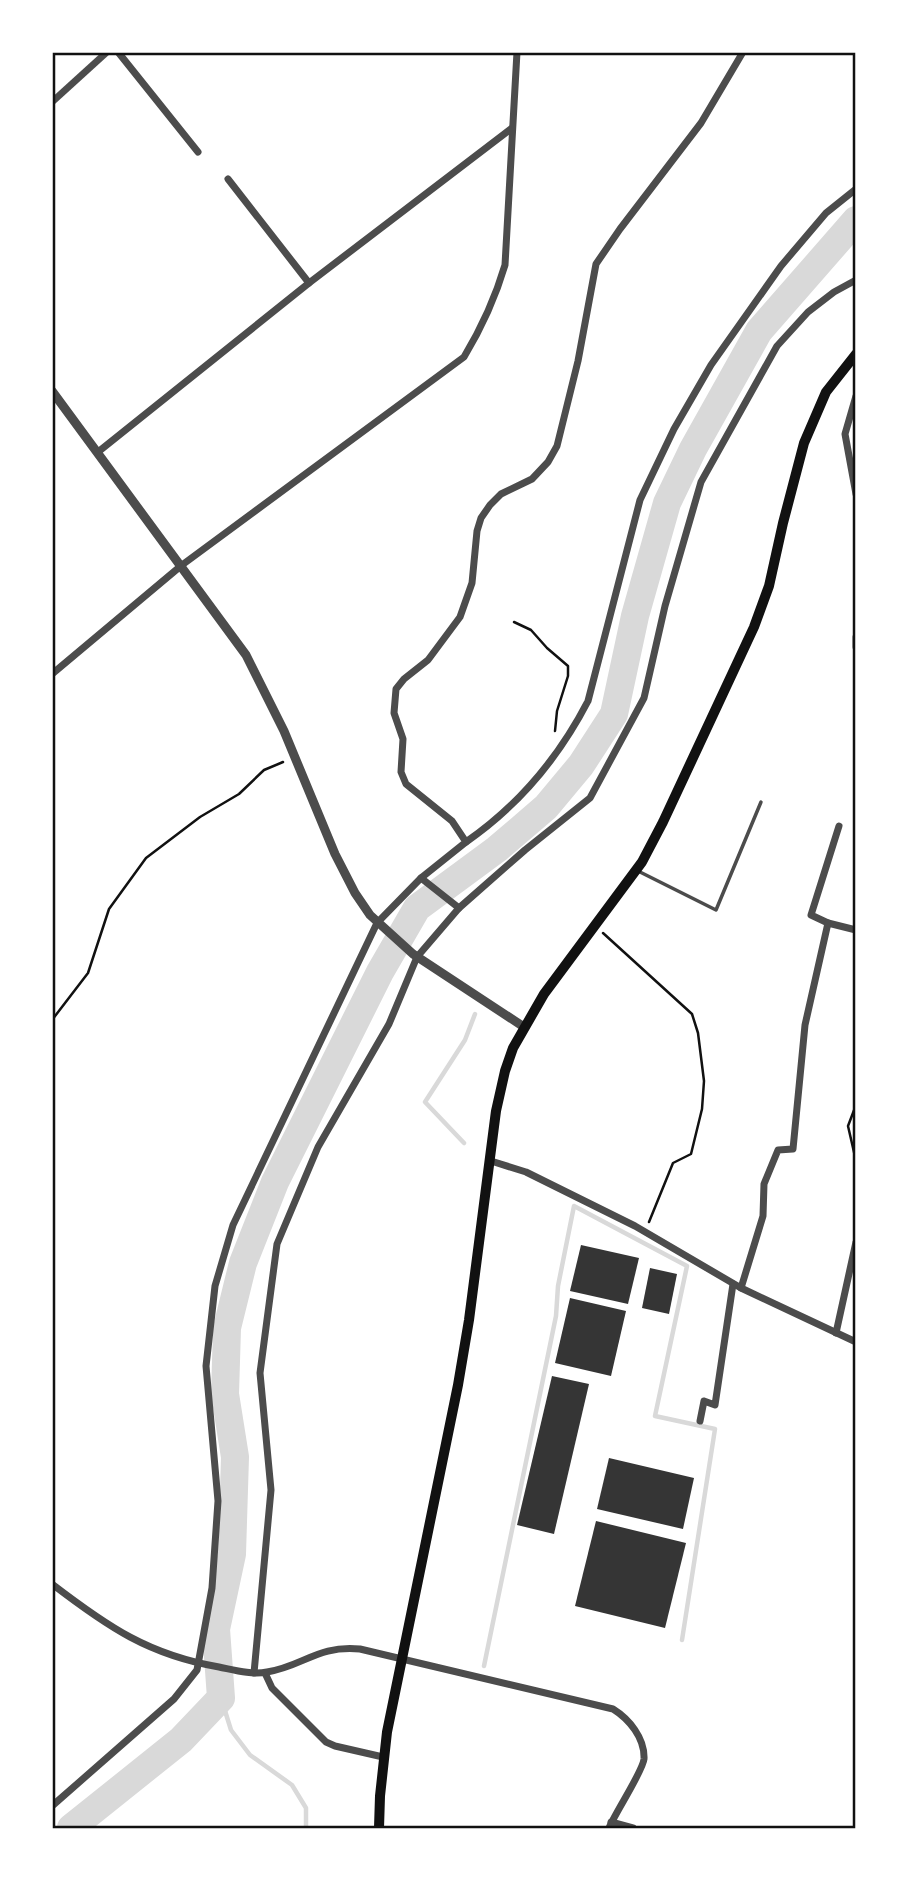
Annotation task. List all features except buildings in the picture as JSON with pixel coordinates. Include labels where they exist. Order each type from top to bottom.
[{"type":"main road","points":[[379,1829],[383,1757],[458,1385],[500,1087],[513,1048],[524,1027],[544,994],[636,870],[686,774],[754,627],[769,586],[804,443],[826,392],[856,355]]},
{"type":"street","points":[[52,102],[107,52]]},
{"type":"street","points":[[118,52],[198,152]]},
{"type":"street","points":[[52,674],[182,565],[464,357],[496,297],[505,265],[517,52]]},
{"type":"street","points":[[466,842],[452,821],[406,783],[401,772],[403,739],[394,713],[396,689],[428,660],[460,617],[472,583],[477,531],[481,518],[501,494],[532,479],[548,462],[557,446],[578,361],[596,264],[620,229],[674,162],[701,123],[743,52]]},
{"type":"street","points":[[98,452],[309,283],[512,128]]},
{"type":"street","points":[[228,180],[309,283]]},
{"type":"street","points":[[52,1806],[174,1699],[197,1671],[212,1588],[218,1501],[206,1366],[215,1286],[233,1225],[381,926],[421,878],[508,809],[538,777],[573,730],[588,701],[640,500],[674,429],[711,365],[781,266],[826,213],[856,189]]},
{"type":"street","points":[[254,1673],[271,1490],[260,1373],[277,1244],[318,1147],[389,1024],[415,955],[459,908],[590,798],[644,698],[665,606],[701,482],[777,346],[807,312],[856,280]]},
{"type":"street","points":[[52,391],[246,655],[355,893],[381,926],[415,955],[524,1027]]},
{"type":"street","points":[[856,396],[845,434],[856,494]]},
{"type":"street","points":[[856,637],[856,647]]},
{"type":"street","points":[[839,826],[811,915],[828,923],[856,930]]},
{"type":"street","points":[[421,878],[459,908]]},
{"type":"street","points":[[741,1288],[763,1216],[764,1184],[778,1150],[793,1149],[805,1025],[828,923]]},
{"type":"street","points":[[491,1161],[526,1172],[644,1231],[733,1284],[856,1342]]},
{"type":"street","points":[[836,1333],[856,1242]]},
{"type":"street","points":[[700,1421],[704,1401],[715,1405],[733,1284]]},
{"type":"street","points":[[52,1584],[117,1632],[154,1649],[198,1663],[265,1673],[330,1649],[360,1649],[612,1709],[625,1717],[640,1738],[644,1760],[610,1826],[633,1829]]},
{"type":"street","points":[[265,1673],[272,1688],[326,1742],[383,1757]]},
{"type":"lane","points":[[636,870],[716,910],[761,802]]},
{"type":"path","points":[[514,622],[531,630],[568,666],[568,676],[557,711],[554,738]]},
{"type":"path","points":[[52,1020],[88,973],[109,909],[146,858],[200,817],[239,794],[264,770],[295,757]]},
{"type":"path","points":[[595,927],[692,1014],[702,1053],[702,1109],[691,1154],[673,1163],[644,1231]]},
{"type":"path","points":[[856,1105],[848,1126],[856,1161]]},
{"type":"waterway","points":[[71,1828],[181,1740],[221,1698],[216,1629],[232,1554],[235,1457],[225,1394],[227,1328],[243,1263],[275,1182],[380,972],[417,908],[497,849],[546,807],[581,765],[614,714],[635,616],[667,503],[693,449],[759,331],[856,220]]},
{"type":"waterway","points":[[464,1143],[425,1102],[465,1040],[475,1014]]},
{"type":"waterway","points":[[484,1666],[556,1316],[558,1286],[574,1206],[687,1266],[655,1416],[715,1429],[682,1640]]},
{"type":"waterway","points":[[221,1698],[231,1730],[250,1755],[292,1785],[306,1808],[306,1828]]}]
